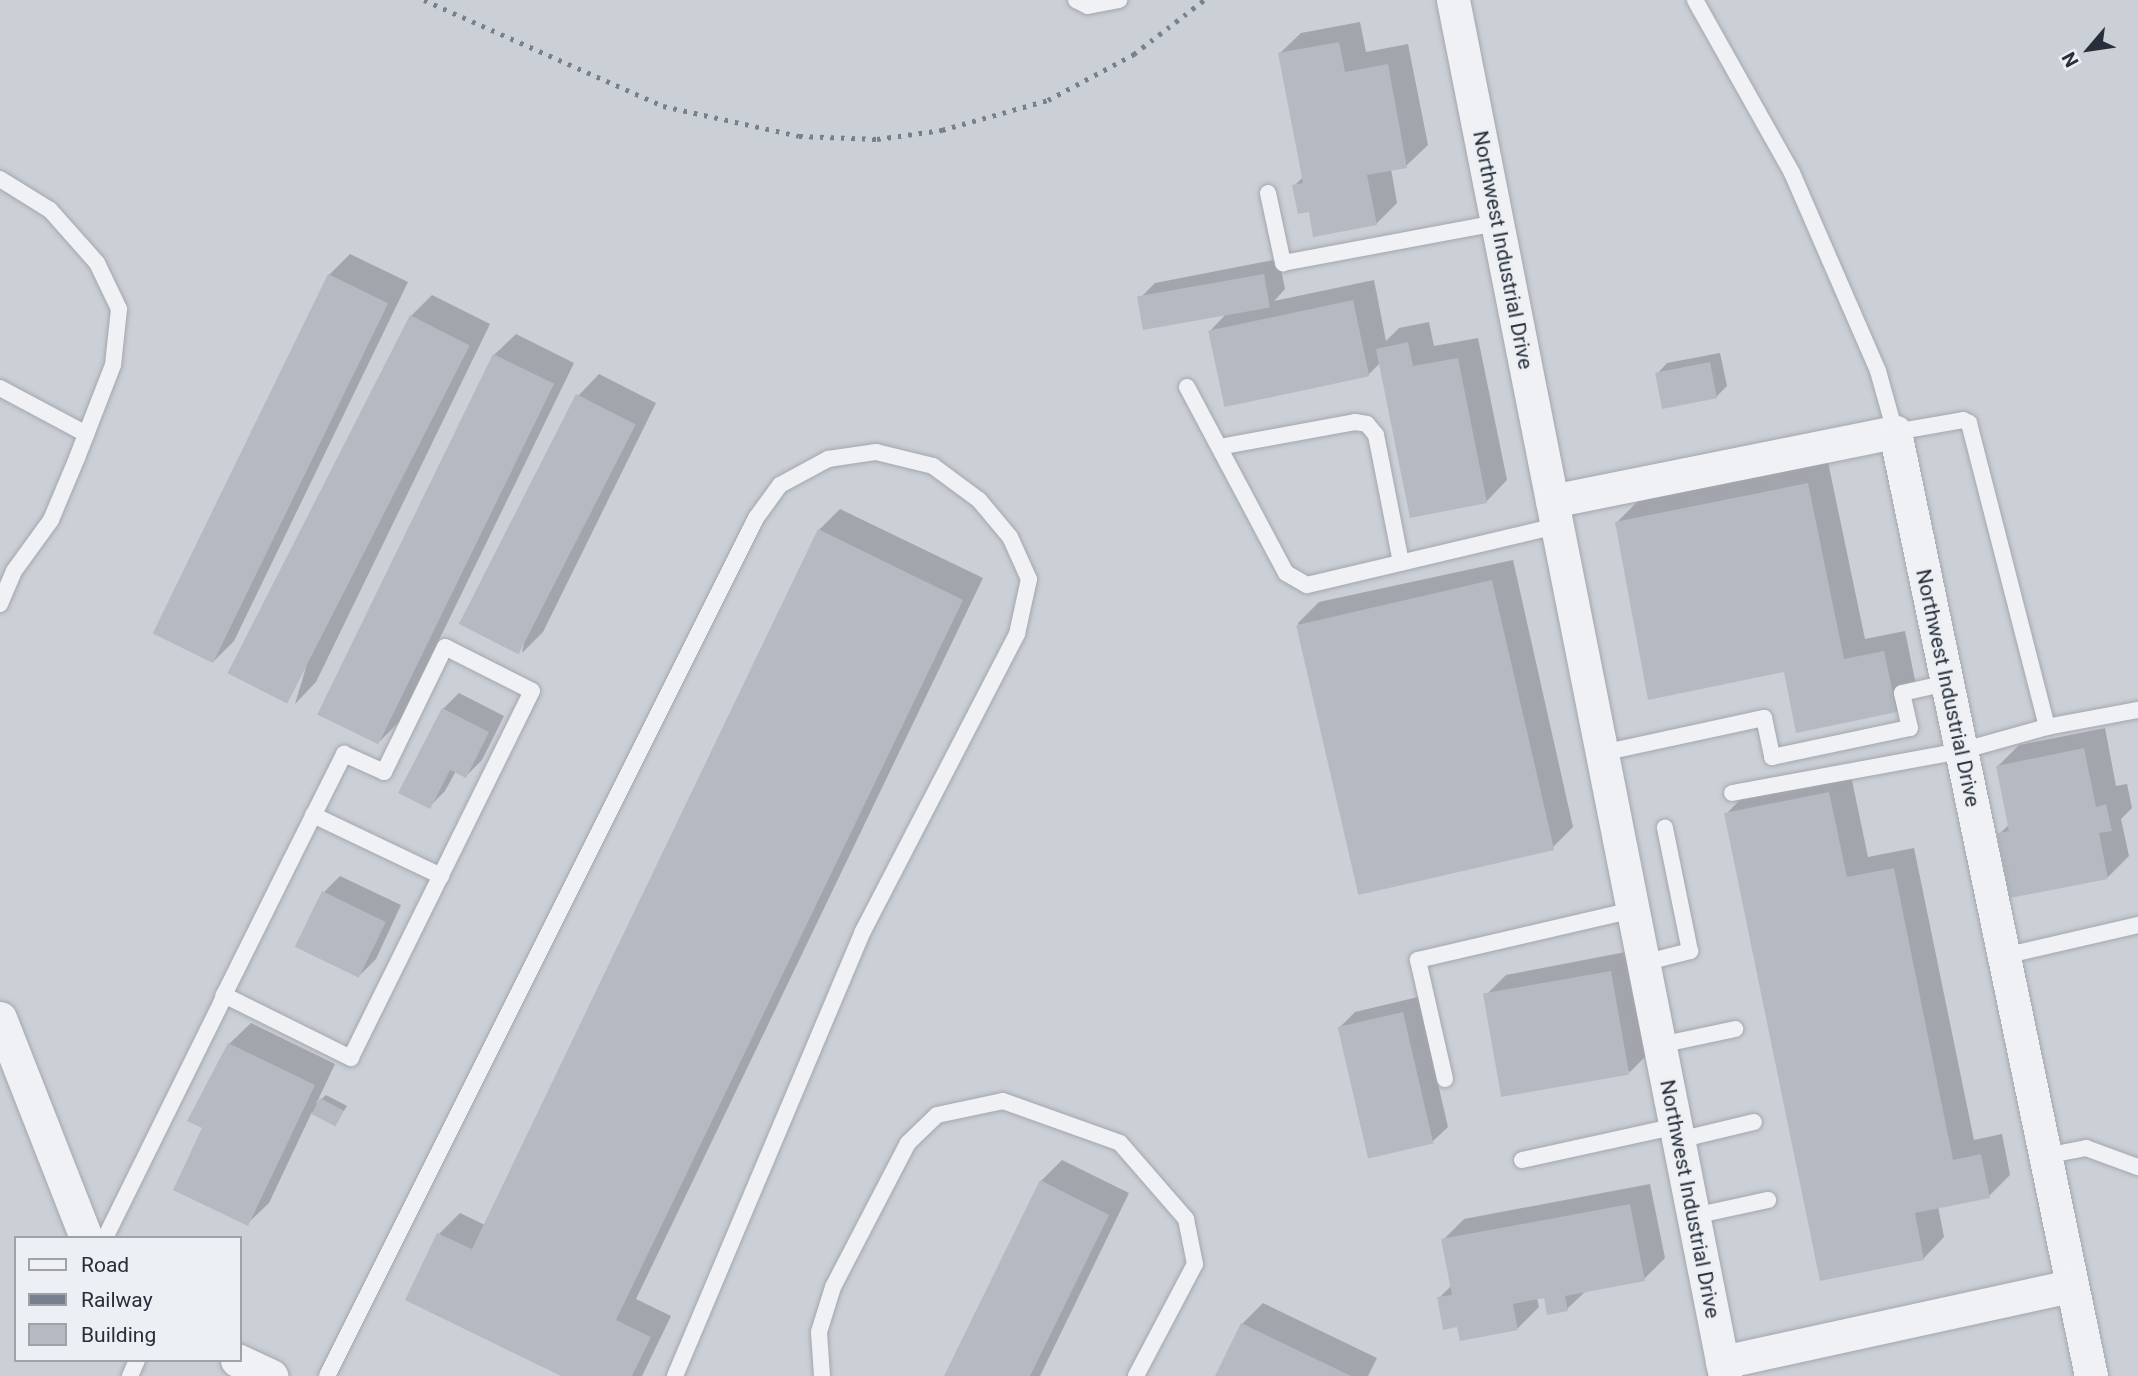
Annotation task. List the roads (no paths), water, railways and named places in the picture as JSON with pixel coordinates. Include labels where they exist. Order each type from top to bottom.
[{"type":"street","name":"Northwest Industrial Drive","points":[[1453,0],[1724,1369],[2072,1286]]},
{"type":"street","name":"Northwest Industrial Drive","points":[[1895,432],[2091,1376]]},
{"type":"street","points":[[1554,514],[1895,432]]},
{"type":"street","points":[[0,1018],[85,1236]]},
{"type":"street","points":[[241,1362],[272,1376]]},
{"type":"lane","points":[[1076,0],[1088,6],[1118,0]]},
{"type":"lane","points":[[1695,0],[1792,173],[1878,371],[1895,432],[1963,419],[1969,423],[2047,727]]},
{"type":"lane","points":[[0,179],[50,210],[97,263],[119,309],[113,365],[86,435],[51,520],[5,579],[0,604]]},
{"type":"lane","points":[[1268,193],[1283,263],[1497,223]]},
{"type":"lane","points":[[1187,387],[1286,573],[1307,585],[1401,563],[1554,514]]},
{"type":"lane","points":[[0,388],[86,435]]},
{"type":"lane","points":[[1219,447],[1354,422],[1367,424],[1376,435],[1401,563]]},
{"type":"lane","points":[[327,1376],[756,518],[780,485],[828,459],[876,452],[933,466],[979,500],[1010,537],[1029,579],[1017,634],[863,931],[675,1376]]},
{"type":"lane","points":[[106,1236],[224,995],[344,754],[384,772],[445,647],[532,691],[351,1058],[224,995]]},
{"type":"lane","points":[[1602,754],[1764,718],[1772,757],[1910,728],[1902,693],[1947,683]]},
{"type":"lane","points":[[1732,793],[1961,751],[2047,727],[2138,710]]},
{"type":"lane","points":[[313,815],[441,876]]},
{"type":"lane","points":[[1643,963],[1690,951],[1665,828]]},
{"type":"lane","points":[[1444,1079],[1418,960],[1633,910]]},
{"type":"lane","points":[[2004,956],[2138,925]]},
{"type":"lane","points":[[1660,1045],[1735,1029]]},
{"type":"lane","points":[[822,1376],[819,1332],[833,1287],[908,1143],[937,1115],[1003,1101],[1120,1143],[1186,1219],[1195,1264],[1136,1376]]},
{"type":"lane","points":[[1522,1160],[1754,1122]]},
{"type":"lane","points":[[2045,1156],[2086,1147],[2138,1167]]},
{"type":"lane","points":[[1694,1216],[1768,1200]]},
{"type":"railway","points":[[424,0],[663,106],[799,136],[877,139],[942,130],[1048,100],[1134,54],[1204,0]]}]
